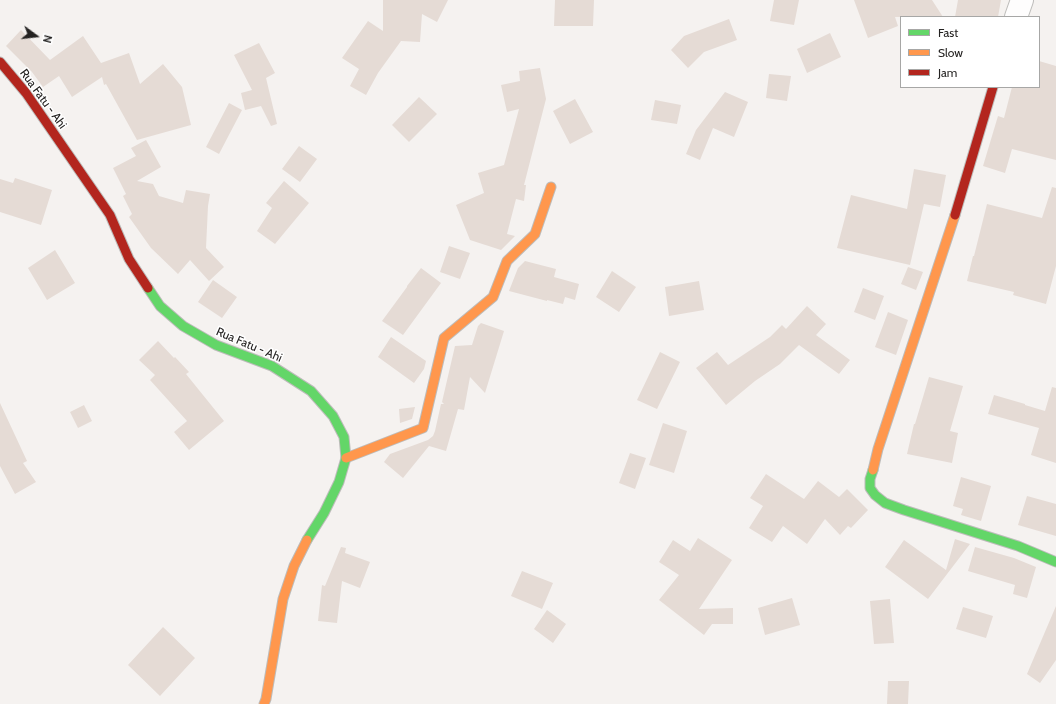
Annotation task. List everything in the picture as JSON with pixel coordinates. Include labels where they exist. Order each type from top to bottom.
[{"type":"street","points":[[1016,16],[1022,0]]},
{"type":"street","name":"Rua Fatu - Ahi","points":[[0,62],[26,93],[110,215],[129,259],[160,306],[183,326],[216,345],[272,366],[310,391],[333,416],[344,437],[346,458],[339,482],[324,513],[306,541],[294,566],[283,599],[264,704]]},
{"type":"street","points":[[993,88],[952,227],[878,449],[870,479],[870,488],[875,495],[885,503],[1018,546],[1056,562]]},
{"type":"street","points":[[346,458],[422,428],[444,338],[493,297],[507,261],[535,234],[551,186]]},
{"type":"building","points":[[383,0],[448,0],[437,22],[422,14],[420,42],[401,41],[378,73],[366,95],[350,86],[359,69],[342,58],[368,21],[383,31]]},
{"type":"building","points":[[555,0],[594,0],[593,26],[554,26]]},
{"type":"building","points":[[774,0],[799,0],[794,25],[770,21]]},
{"type":"building","points":[[854,0],[932,0],[942,16],[895,17],[898,26],[868,38]]},
{"type":"building","points":[[958,0],[1001,0],[998,16],[955,16]]},
{"type":"building","points":[[729,19],[737,40],[704,52],[688,68],[671,50],[684,36]]},
{"type":"building","points":[[21,30],[50,60],[83,36],[101,63],[129,53],[140,84],[163,64],[182,87],[191,125],[137,140],[106,84],[104,85],[102,77],[72,97],[59,76],[43,87],[32,72],[6,46]]},
{"type":"building","points":[[830,33],[841,57],[807,73],[797,49]]},
{"type":"building","points":[[259,43],[275,73],[266,78],[277,124],[271,126],[261,106],[245,110],[241,93],[252,90],[234,55]]},
{"type":"building","points":[[1040,61],[1056,66],[1056,160],[1012,149],[1005,173],[983,166],[998,116],[1004,118],[1012,88],[1040,88]]},
{"type":"building","points":[[540,68],[546,99],[524,185],[526,185],[524,201],[516,199],[507,234],[515,236],[501,250],[470,240],[456,205],[484,193],[478,173],[504,165],[519,109],[507,112],[501,85],[520,81],[519,71]]},
{"type":"building","points":[[769,74],[791,76],[787,101],[766,98]]},
{"type":"building","points":[[725,92],[748,102],[734,137],[713,128],[700,160],[686,154],[696,130]]},
{"type":"building","points":[[419,97],[437,114],[409,142],[392,125]]},
{"type":"building","points":[[575,99],[593,132],[570,144],[553,111]]},
{"type":"building","points":[[655,100],[681,105],[677,124],[651,120]]},
{"type":"building","points":[[229,103],[242,110],[219,154],[206,147]]},
{"type":"building","points":[[146,140],[161,167],[137,181],[153,184],[159,196],[183,203],[186,190],[210,194],[206,248],[224,267],[209,281],[190,260],[178,274],[151,248],[129,217],[132,214],[123,196],[126,194],[113,168],[136,156],[131,148]]},
{"type":"building","points":[[299,146],[317,159],[300,182],[282,169]]},
{"type":"building","points":[[914,169],[946,175],[940,207],[924,204],[910,265],[837,248],[851,195],[907,209]]},
{"type":"building","points":[[15,178],[52,190],[41,225],[0,212],[0,179],[13,183]]},
{"type":"building","points":[[284,181],[309,203],[275,244],[257,231],[272,208],[266,203]]},
{"type":"building","points":[[1052,187],[1056,188],[1056,266],[1046,304],[1013,295],[1014,292],[967,281],[987,204],[1042,218]]},
{"type":"building","points":[[449,246],[470,253],[460,279],[440,272]]},
{"type":"building","points":[[55,250],[75,283],[47,300],[28,268]]},
{"type":"building","points":[[525,261],[556,269],[554,277],[579,284],[575,300],[565,297],[563,304],[509,291],[518,268]]},
{"type":"building","points":[[908,267],[923,272],[916,290],[901,284]]},
{"type":"building","points":[[421,268],[441,283],[403,335],[382,321]]},
{"type":"building","points":[[612,271],[636,287],[619,312],[596,297]]},
{"type":"building","points":[[213,280],[237,297],[222,318],[198,302]]},
{"type":"building","points":[[699,281],[704,310],[669,316],[665,287]]},
{"type":"building","points":[[863,288],[884,296],[875,320],[854,312]]},
{"type":"building","points":[[807,306],[826,324],[816,335],[850,360],[839,374],[799,345],[780,364],[755,381],[726,405],[696,368],[717,352],[728,365],[770,337],[782,325],[786,329]]},
{"type":"building","points":[[888,312],[908,320],[896,355],[875,347]]},
{"type":"building","points":[[481,323],[504,331],[485,393],[470,377],[464,410],[458,409],[446,451],[429,446],[403,478],[384,462],[390,454],[428,440],[433,436],[441,404],[444,404],[442,402],[455,346],[472,345],[478,326]]},
{"type":"building","points":[[391,337],[426,361],[424,369],[414,383],[378,357]]},
{"type":"building","points":[[158,341],[189,372],[186,374],[224,421],[189,450],[174,432],[187,421],[150,380],[155,375],[139,360]]},
{"type":"building","points":[[660,352],[680,362],[657,409],[637,400]]},
{"type":"building","points":[[929,377],[963,386],[950,431],[958,433],[952,463],[907,454],[914,424]]},
{"type":"building","points":[[1052,387],[1056,388],[1056,463],[1031,455],[1039,428],[988,414],[994,395],[1045,411]]},
{"type":"building","points":[[0,403],[27,461],[23,463],[36,482],[15,494],[0,466]]},
{"type":"building","points":[[84,405],[92,421],[78,428],[70,412]]},
{"type":"building","points":[[415,407],[412,419],[400,423],[399,409]]},
{"type":"building","points":[[663,423],[687,431],[674,473],[649,465]]},
{"type":"building","points":[[630,453],[646,458],[635,489],[619,483]]},
{"type":"building","points":[[766,474],[804,499],[818,481],[839,497],[847,489],[868,510],[851,528],[848,526],[840,535],[825,519],[807,544],[783,526],[772,542],[749,528],[763,506],[750,498]]},
{"type":"building","points":[[961,477],[991,486],[981,521],[961,515],[963,509],[953,506]]},
{"type":"building","points":[[1027,496],[1056,504],[1056,536],[1018,525]]},
{"type":"building","points":[[698,538],[732,560],[699,609],[733,608],[733,624],[712,624],[704,635],[659,600],[679,575],[659,562],[673,540],[690,551]]},
{"type":"building","points":[[955,539],[970,544],[928,599],[885,567],[904,540],[946,570]]},
{"type":"building","points":[[341,547],[346,548],[345,553],[370,562],[360,588],[342,581],[337,623],[318,621],[322,585],[325,586]]},
{"type":"building","points":[[975,547],[1014,558],[1036,567],[1027,598],[1013,594],[1015,585],[968,571]]},
{"type":"building","points":[[522,571],[553,583],[542,609],[511,596]]},
{"type":"building","points":[[792,598],[800,625],[765,635],[758,608]]},
{"type":"building","points":[[890,599],[894,643],[874,644],[870,601]]},
{"type":"building","points":[[1056,606],[1056,660],[1040,683],[1027,674]]},
{"type":"building","points":[[963,607],[993,616],[986,638],[956,629]]},
{"type":"building","points":[[547,610],[566,624],[553,643],[534,629]]},
{"type":"building","points":[[163,627],[195,658],[160,696],[128,665]]},
{"type":"building","points":[[888,681],[909,681],[908,704],[887,704]]},
{"type":"traffic: fast","points":[[148,288],[160,306],[183,326],[216,345],[272,366],[311,391],[333,416],[344,437],[346,458],[339,482],[324,513],[307,540]]},
{"type":"traffic: fast","points":[[873,470],[870,479],[870,488],[875,495],[885,503],[1018,546],[1056,562]]},
{"type":"traffic: slow","points":[[346,458],[423,428],[444,338],[493,297],[507,261],[535,234],[551,187]]},
{"type":"traffic: slow","points":[[873,470],[878,449],[955,215]]},
{"type":"traffic: slow","points":[[264,704],[283,599],[294,566],[307,540]]},
{"type":"traffic: jam","points":[[0,62],[26,93],[110,215],[129,259],[148,288]]},
{"type":"traffic: jam","points":[[955,215],[993,88]]}]
